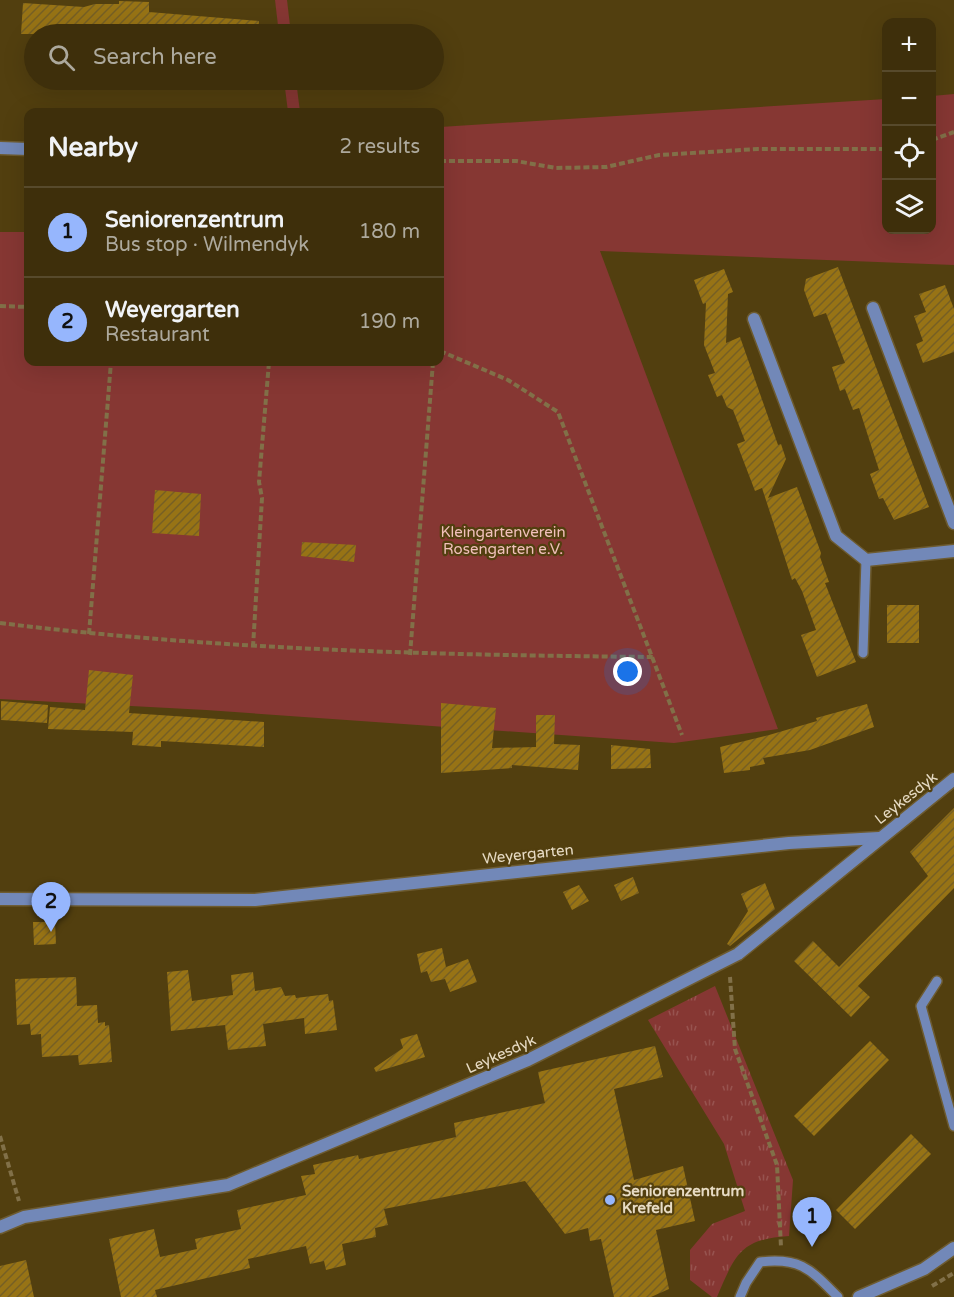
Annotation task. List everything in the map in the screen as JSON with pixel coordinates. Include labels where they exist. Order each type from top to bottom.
[{"type":"street","points":[[0,148],[24,149]]},
{"type":"street","points":[[873,308],[954,523]]},
{"type":"street","points":[[754,319],[836,536],[866,560],[954,551]]},
{"type":"street","name":"Leykesdyk","points":[[0,1227],[24,1217],[228,1185],[528,1060],[738,954],[954,779]]},
{"type":"street","name":"Weyergarten","points":[[0,899],[255,900],[789,843],[879,838]]},
{"type":"street","points":[[859,1297],[924,1269],[954,1248]]},
{"type":"lane","points":[[863,653],[866,560]]},
{"type":"lane","points":[[937,981],[921,1006],[954,1126]]},
{"type":"lane","points":[[740,1297],[760,1262],[784,1259],[810,1270],[838,1297]]},
{"type":"path","points":[[936,139],[954,132]]},
{"type":"path","points":[[444,161],[516,161],[556,168],[596,167],[670,154],[758,149],[882,149]]},
{"type":"path","points":[[0,306],[24,307]]},
{"type":"path","points":[[444,353],[508,380],[558,412],[682,735]]},
{"type":"path","points":[[88,634],[111,366]]},
{"type":"path","points":[[253,647],[262,498],[259,482],[269,366]]},
{"type":"path","points":[[410,655],[433,366]]},
{"type":"path","points":[[0,623],[88,634],[253,647],[410,655],[653,657]]},
{"type":"path","points":[[728,959],[735,1049],[777,1165],[779,1237],[784,1259]]},
{"type":"path","points":[[0,1138],[24,1217]]},
{"type":"green space","points":[[275,0],[287,0],[290,24],[278,24]]},
{"type":"green space","points":[[285,90],[297,90],[300,108],[288,108]]},
{"type":"green space","name":"Kleingartenverein Rosengarten e.V.","points":[[954,94],[954,265],[600,251],[778,729],[674,743],[206,710],[0,699],[0,232],[24,232],[24,366],[444,366],[444,127],[882,99],[882,234],[936,234],[936,96]]},
{"type":"green space","points":[[715,986],[793,1180],[789,1236],[760,1241],[741,1252],[729,1270],[717,1297],[712,1297],[690,1280],[690,1250],[712,1224],[745,1211],[724,1144],[648,1020]]},
{"type":"building","points":[[119,1],[149,2],[149,12],[259,21],[259,24],[24,24],[24,34],[21,34],[23,3],[84,7],[95,4],[119,4]]},
{"type":"building","points":[[838,267],[929,507],[894,520],[883,498],[879,499],[870,474],[879,470],[859,408],[853,410],[845,389],[840,391],[832,367],[845,363],[826,313],[814,317],[804,290],[806,279]]},
{"type":"building","points":[[724,269],[733,292],[728,294],[726,343],[740,337],[778,445],[781,444],[786,459],[768,498],[797,487],[821,553],[820,557],[829,582],[825,583],[856,662],[817,677],[801,635],[816,630],[802,591],[795,578],[792,580],[762,488],[755,491],[737,444],[745,441],[733,410],[727,407],[722,395],[717,397],[708,375],[715,373],[704,345],[706,303],[703,304],[694,280]]},
{"type":"building","points":[[945,285],[954,309],[954,352],[923,363],[916,344],[923,341],[914,316],[926,312],[919,294]]},
{"type":"building","points":[[155,490],[201,494],[199,536],[152,533]]},
{"type":"building","points":[[302,542],[356,545],[354,562],[301,556]]},
{"type":"building","points":[[887,605],[919,605],[919,643],[887,643]]},
{"type":"building","points":[[89,670],[133,675],[129,713],[264,722],[264,747],[161,741],[161,747],[132,745],[133,732],[48,729],[50,707],[85,710]]},
{"type":"building","points":[[1,701],[48,705],[47,723],[1,720]]},
{"type":"building","points":[[441,703],[496,708],[492,748],[536,747],[536,715],[555,715],[554,744],[580,745],[578,770],[512,765],[512,768],[441,773]]},
{"type":"building","points":[[867,704],[874,727],[810,750],[763,758],[765,764],[750,767],[750,770],[724,773],[720,747],[817,721],[816,718]]},
{"type":"building","points":[[611,745],[650,749],[651,768],[611,769]]},
{"type":"building","points":[[954,808],[954,888],[858,986],[870,997],[851,1017],[794,961],[813,941],[839,967],[928,876],[910,852]]},
{"type":"building","points":[[633,877],[639,893],[621,901],[614,885]]},
{"type":"building","points":[[765,883],[775,909],[730,946],[727,944],[748,911],[741,894]]},
{"type":"building","points":[[579,885],[589,901],[572,910],[563,892]]},
{"type":"building","points":[[33,922],[55,922],[56,944],[34,945]]},
{"type":"building","points":[[442,948],[446,967],[468,959],[477,982],[450,992],[445,979],[431,982],[427,971],[421,973],[417,954]]},
{"type":"building","points":[[188,970],[192,1001],[233,995],[231,975],[253,972],[255,991],[281,987],[285,996],[295,995],[296,998],[328,994],[329,1001],[333,1000],[337,1030],[305,1034],[304,1018],[263,1024],[266,1046],[228,1050],[225,1025],[171,1031],[167,972]]},
{"type":"building","points":[[76,977],[77,1006],[97,1005],[98,1023],[105,1022],[105,1026],[109,1025],[112,1062],[79,1065],[78,1055],[42,1057],[41,1034],[31,1035],[30,1024],[17,1025],[15,979]]},
{"type":"building","points":[[417,1034],[425,1057],[376,1072],[374,1068],[403,1048],[400,1039]]},
{"type":"building","points":[[870,1041],[889,1060],[814,1136],[794,1116]]},
{"type":"building","points":[[655,1046],[663,1077],[614,1089],[634,1180],[683,1166],[695,1221],[656,1230],[669,1289],[651,1297],[614,1297],[601,1239],[590,1241],[588,1228],[565,1234],[525,1181],[384,1209],[388,1225],[375,1228],[376,1237],[342,1244],[346,1265],[326,1270],[324,1261],[310,1264],[306,1246],[248,1259],[250,1268],[155,1290],[157,1297],[121,1297],[109,1239],[154,1229],[160,1257],[197,1249],[195,1239],[241,1229],[237,1210],[306,1195],[301,1176],[315,1174],[313,1165],[358,1155],[359,1159],[456,1137],[454,1123],[545,1103],[538,1072]]},
{"type":"building","points":[[911,1134],[931,1154],[855,1229],[836,1210]]},
{"type":"building","points":[[26,1260],[34,1297],[0,1297],[0,1266]]},
{"type":"place","name":"Weyergarten","points":[[51,932]]},
{"type":"place","name":"Seniorenzentrum Krefeld","points":[[610,1200]]},
{"type":"place","name":"Seniorenzentrum","points":[[812,1247]]}]
